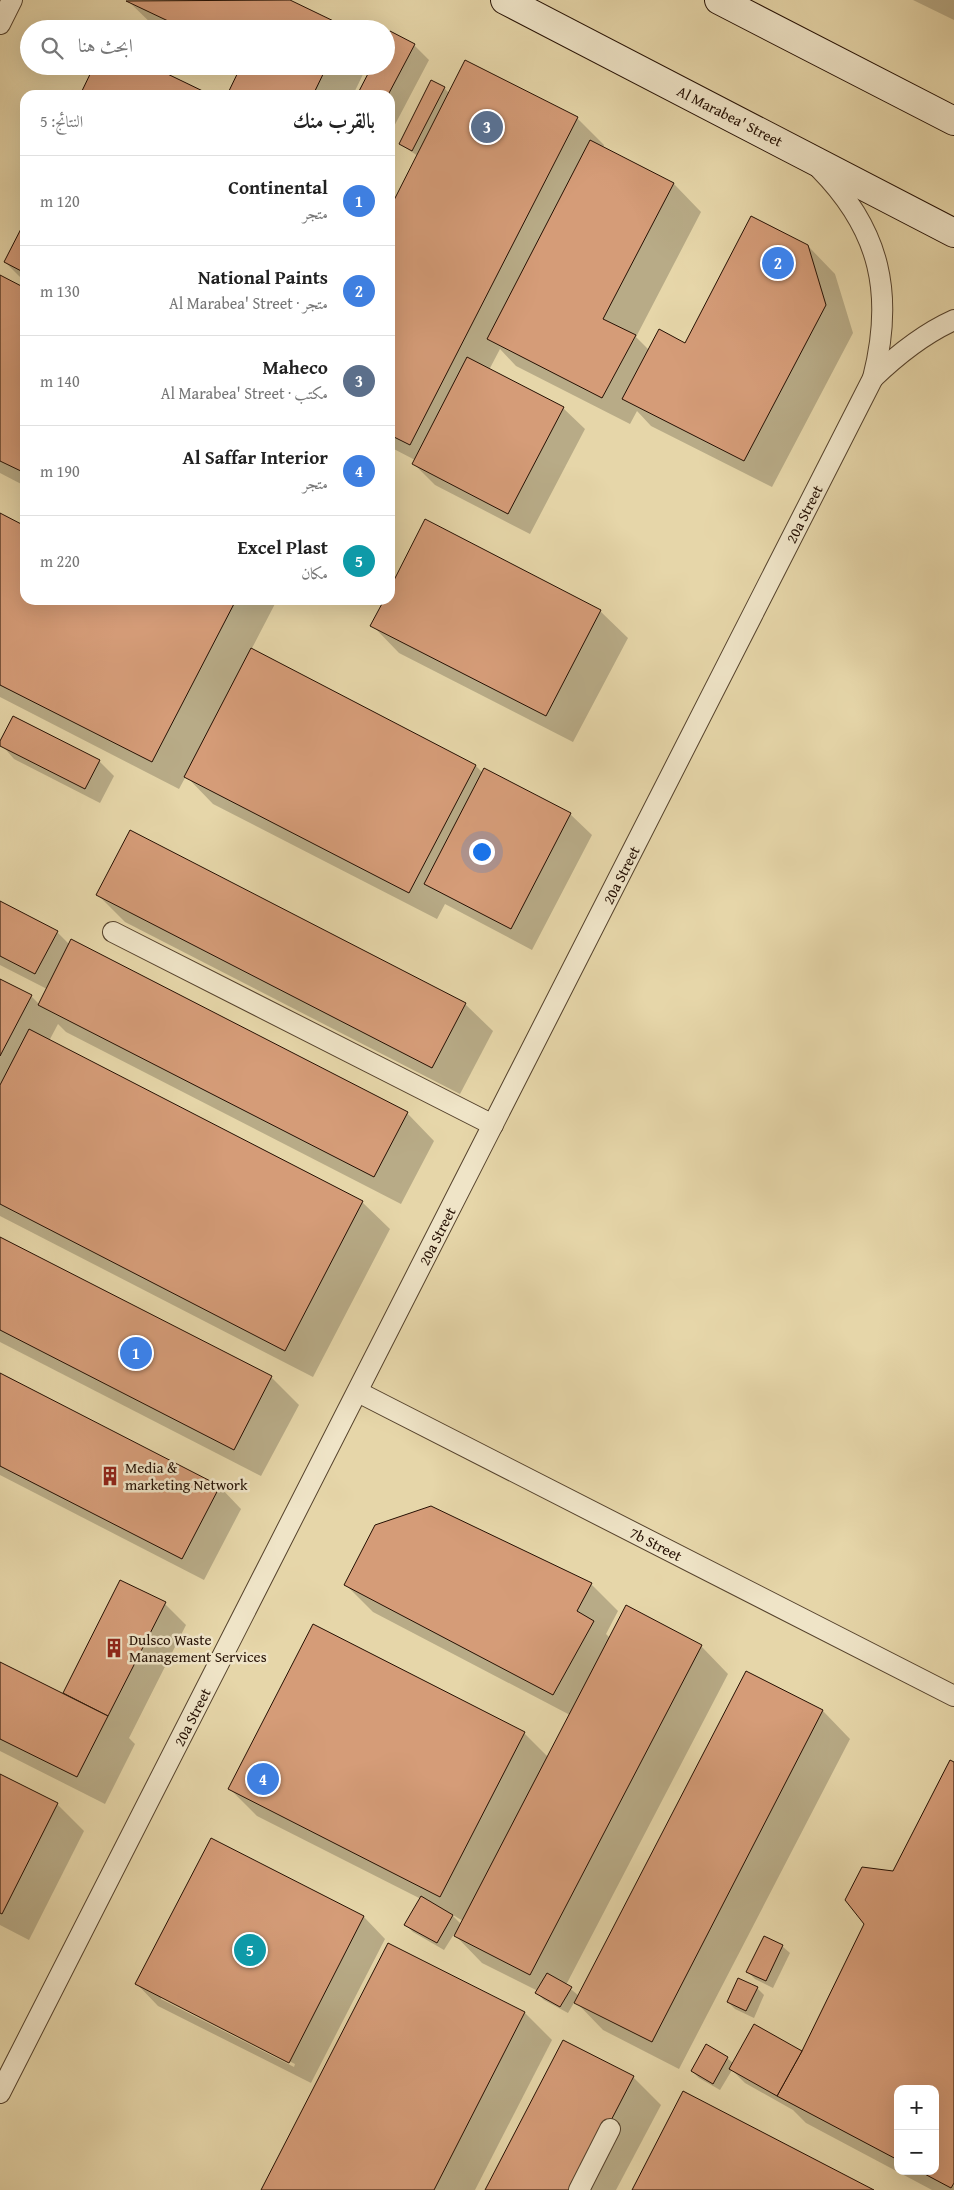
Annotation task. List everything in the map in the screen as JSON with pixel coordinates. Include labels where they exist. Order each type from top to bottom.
[{"type":"main road","name":"Al Marabea' Street","points":[[505,0],[954,233]]},
{"type":"main road","points":[[719,0],[954,122]]},
{"type":"lane","points":[[0,24],[12,0]]},
{"type":"lane","name":"20a Street","points":[[0,2093],[874,378],[882,343],[884,308],[880,273],[870,239],[853,208],[831,180],[806,155]]},
{"type":"lane","name":"20a Street","points":[[874,378],[897,355],[924,336],[954,320]]},
{"type":"lane","points":[[113,932],[493,1125]]},
{"type":"lane","name":"7b Street","points":[[358,1392],[954,1696]]},
{"type":"lane","points":[[579,2190],[610,2129]]},
{"type":"building","points":[[290,0],[331,20],[166,20],[126,1]]},
{"type":"building","points":[[395,34],[415,44],[391,90],[360,90],[367,75],[395,75]]},
{"type":"building","points":[[465,60],[578,117],[410,445],[395,438],[395,198]]},
{"type":"building","points":[[90,75],[170,75],[201,90],[82,90]]},
{"type":"building","points":[[237,75],[323,75],[315,90],[229,90]]},
{"type":"building","points":[[431,80],[445,87],[412,151],[399,144]]},
{"type":"building","points":[[590,140],[674,183],[603,319],[636,335],[602,398],[487,339]]},
{"type":"building","points":[[751,216],[808,245],[826,305],[744,461],[622,399],[659,329],[685,343]]},
{"type":"building","points":[[20,231],[20,270],[4,262]]},
{"type":"building","points":[[0,275],[20,285],[20,471],[0,461]]},
{"type":"building","points":[[467,357],[564,407],[508,514],[412,464]]},
{"type":"building","points":[[0,513],[20,523],[20,605],[233,605],[152,762],[0,685]]},
{"type":"building","points":[[425,519],[601,610],[546,716],[370,626],[381,605],[395,605],[395,578]]},
{"type":"building","points":[[251,648],[476,765],[409,893],[184,777]]},
{"type":"building","points":[[13,716],[100,760],[85,789],[0,746],[0,741]]},
{"type":"building","points":[[484,768],[571,813],[511,929],[424,884]]},
{"type":"building","points":[[130,830],[466,1003],[432,1068],[96,895]]},
{"type":"building","points":[[0,901],[58,931],[35,974],[0,956]]},
{"type":"building","points":[[71,939],[408,1112],[374,1177],[38,1005]]},
{"type":"building","points":[[0,979],[32,995],[0,1056]]},
{"type":"building","points":[[29,1029],[363,1201],[285,1351],[0,1204],[0,1085]]},
{"type":"building","points":[[0,1237],[272,1376],[234,1450],[0,1330]]},
{"type":"building","name":"Media & marketing Network","points":[[0,1373],[220,1486],[182,1559],[0,1466]]},
{"type":"building","points":[[431,1506],[592,1583],[577,1611],[594,1621],[553,1695],[344,1585],[375,1525]]},
{"type":"building","name":"Dulsco Waste Management Services","points":[[120,1580],[166,1602],[108,1716],[63,1693]]},
{"type":"building","points":[[626,1605],[702,1645],[530,1975],[454,1936]]},
{"type":"building","points":[[313,1624],[525,1732],[440,1897],[228,1789]]},
{"type":"building","points":[[0,1662],[108,1716],[77,1777],[0,1739]]},
{"type":"building","points":[[746,1671],[823,1710],[652,2042],[574,2003]]},
{"type":"building","points":[[950,1760],[954,1762],[954,2183],[951,2188],[927,2175],[939,2175],[939,2085],[894,2085],[894,2158],[777,2096],[802,2051],[864,1924],[845,1900],[862,1867],[893,1871]]},
{"type":"building","points":[[0,1774],[58,1803],[2,1914],[0,1913]]},
{"type":"building","points":[[211,1838],[364,1916],[289,2063],[135,1984]]},
{"type":"building","points":[[421,1896],[453,1915],[437,1943],[404,1925]]},
{"type":"building","points":[[764,1936],[783,1945],[766,1981],[746,1972]]},
{"type":"building","points":[[388,1943],[525,2012],[434,2190],[261,2190]]},
{"type":"building","points":[[547,1973],[572,1987],[560,2007],[535,1993]]},
{"type":"building","points":[[738,1978],[758,1987],[746,2011],[727,2002]]},
{"type":"building","points":[[754,2024],[802,2051],[777,2096],[729,2069]]},
{"type":"building","points":[[563,2040],[634,2076],[575,2190],[485,2190]]},
{"type":"building","points":[[706,2044],[728,2057],[713,2084],[691,2071]]},
{"type":"building","points":[[683,2091],[874,2190],[632,2190]]},
{"type":"place","name":"Maheco","points":[[487,127]]},
{"type":"place","name":"National Paints","points":[[778,263]]},
{"type":"place","name":"Continental","points":[[136,1353]]},
{"type":"place","name":"Media & marketing Network","points":[[110,1476]]},
{"type":"place","name":"Dulsco Waste Management Services","points":[[114,1648]]},
{"type":"place","name":"Al Saffar Interior","points":[[263,1779]]},
{"type":"place","name":"Excel Plast","points":[[250,1950]]}]
